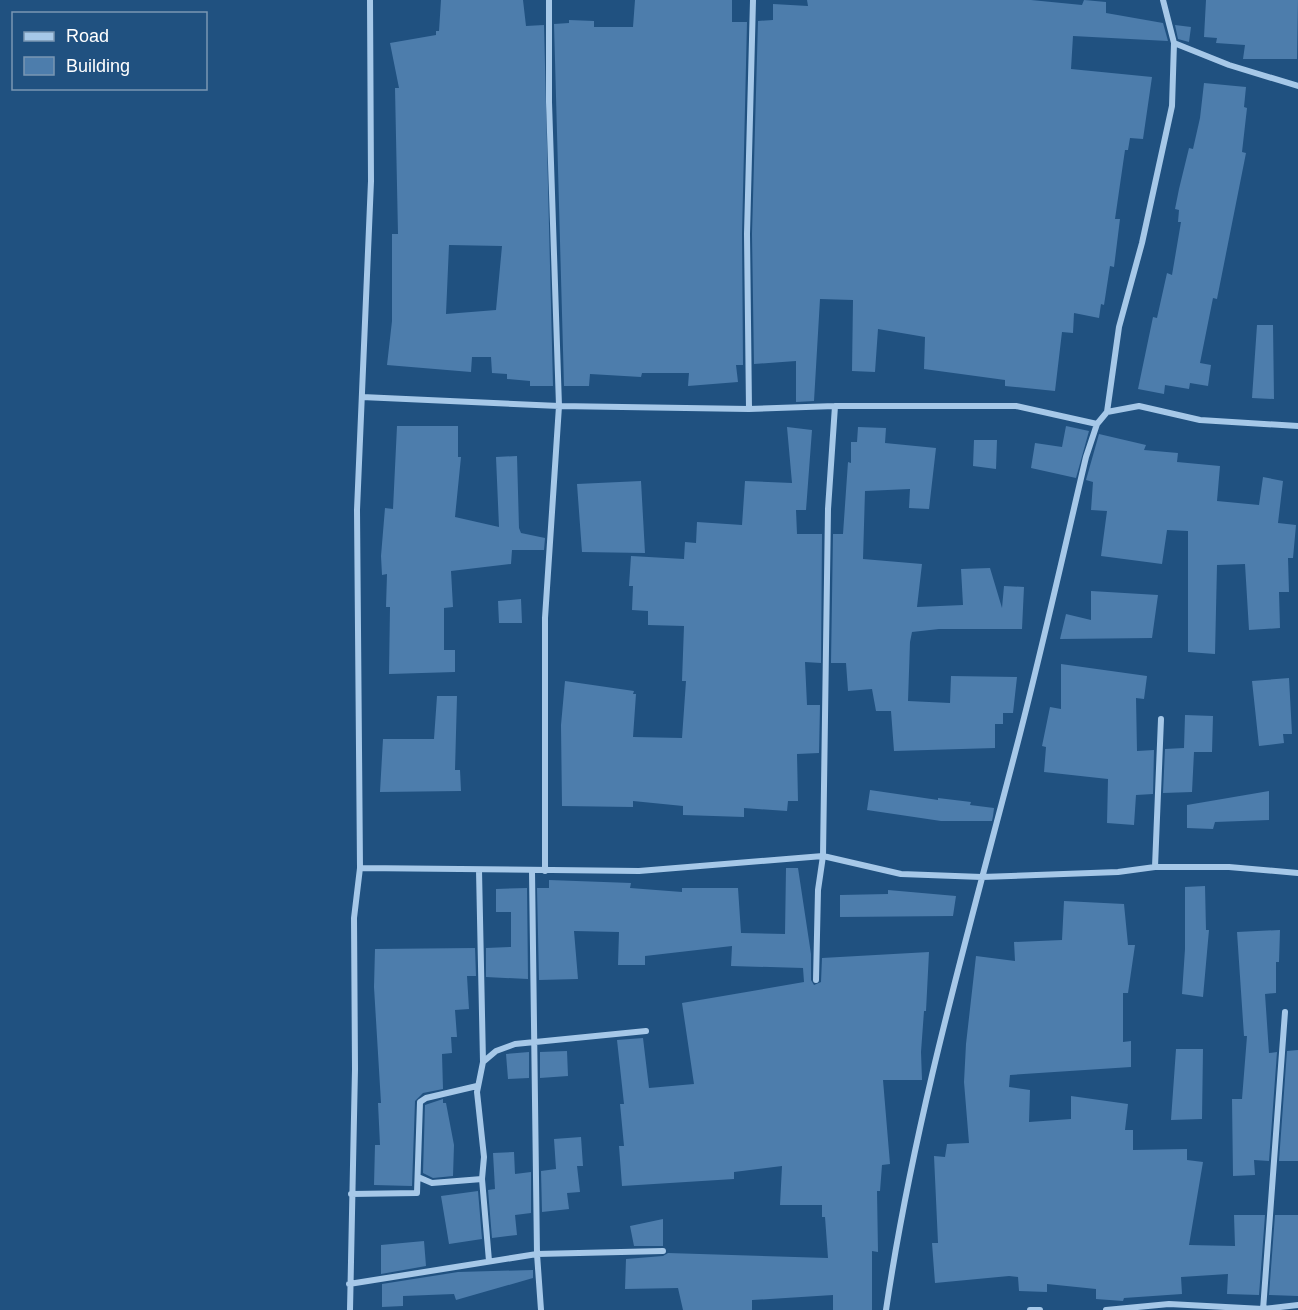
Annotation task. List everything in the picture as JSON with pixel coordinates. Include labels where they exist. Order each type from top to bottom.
[{"type":"street","points":[[350,1310],[355,1069],[354,918],[360,868],[357,510],[371,181],[370,0]]},
{"type":"street","points":[[545,871],[544,618],[559,406],[549,102],[549,0]]},
{"type":"street","points":[[749,409],[747,234],[753,0]]},
{"type":"street","points":[[886,1310],[897,1233],[926,1096],[1086,457],[1097,424],[1107,412],[1119,327],[1143,243],[1172,106],[1174,43],[1162,0]]},
{"type":"street","points":[[1174,43],[1229,64],[1298,86]]},
{"type":"street","points":[[362,397],[559,406],[749,409],[835,405],[1016,406],[1097,424]]},
{"type":"street","points":[[816,980],[817,914],[823,856],[828,510],[835,405]]},
{"type":"street","points":[[1107,412],[1139,406],[1200,420],[1298,426]]},
{"type":"street","points":[[1155,867],[1161,719]]},
{"type":"street","points":[[360,868],[639,871],[823,856],[901,874],[982,877],[1118,872],[1155,867],[1229,867],[1298,873]]},
{"type":"street","points":[[479,870],[483,1062],[481,1079],[477,1086],[484,1156],[482,1179],[489,1261]]},
{"type":"street","points":[[532,871],[537,1254],[541,1310]]},
{"type":"street","points":[[1263,1309],[1285,1012]]},
{"type":"street","points":[[483,1062],[496,1052],[514,1044],[646,1031]]},
{"type":"street","points":[[351,1194],[414,1194],[418,1190],[420,1102],[426,1098],[477,1086]]},
{"type":"street","points":[[418,1177],[432,1183],[482,1179]]},
{"type":"street","points":[[349,1284],[537,1254],[663,1251]]},
{"type":"street","points":[[1106,1310],[1169,1304],[1263,1309],[1298,1305]]},
{"type":"street","points":[[1030,1310],[1040,1310]]},
{"type":"building","points":[[441,0],[523,0],[526,26],[544,25],[553,386],[530,386],[530,381],[507,379],[507,374],[492,373],[491,357],[472,357],[471,372],[387,365],[392,321],[392,234],[398,234],[395,88],[399,88],[390,43],[436,35],[436,31],[439,31]],"holes":[[[449,245],[502,246],[496,310],[446,314]]]},
{"type":"building","points":[[635,0],[732,0],[732,22],[747,22],[742,234],[743,365],[736,365],[738,382],[688,386],[689,373],[642,373],[641,377],[590,374],[589,386],[564,386],[554,24],[569,23],[569,20],[594,21],[594,27],[633,27]]},
{"type":"building","points":[[807,0],[1031,0],[1082,5],[1084,0],[1106,2],[1106,13],[1163,23],[1168,41],[1073,36],[1071,69],[1152,77],[1143,139],[1130,138],[1128,150],[1125,150],[1115,219],[1120,219],[1114,267],[1110,266],[1104,305],[1101,304],[1099,318],[1074,313],[1073,333],[1062,332],[1055,391],[1005,386],[1005,380],[924,369],[925,337],[878,329],[875,372],[852,371],[853,300],[820,299],[814,401],[796,402],[796,361],[754,364],[752,234],[758,21],[773,20],[773,4],[808,6]]},
{"type":"building","points":[[1206,0],[1298,0],[1297,59],[1243,59],[1245,45],[1216,43],[1217,38],[1204,37]]},
{"type":"building","points":[[1175,25],[1191,27],[1189,42],[1178,39]]},
{"type":"building","points":[[1204,83],[1246,87],[1244,107],[1247,108],[1242,152],[1246,153],[1217,299],[1213,298],[1200,363],[1211,365],[1208,386],[1190,383],[1189,389],[1165,385],[1164,394],[1138,389],[1153,317],[1157,318],[1167,273],[1172,275],[1181,222],[1178,222],[1179,210],[1175,209],[1189,148],[1193,149],[1200,118]]},
{"type":"building","points":[[1257,325],[1273,325],[1274,399],[1252,398]]},
{"type":"building","points":[[397,426],[458,426],[458,457],[461,457],[455,517],[499,527],[496,457],[517,456],[519,528],[521,533],[545,538],[544,550],[512,550],[511,564],[451,571],[453,607],[444,608],[444,650],[455,650],[455,672],[389,674],[390,607],[386,607],[387,574],[382,575],[381,556],[385,508],[393,509]]},
{"type":"building","points":[[1066,426],[1089,431],[1076,478],[1031,468],[1035,443],[1062,447]]},
{"type":"building","points":[[787,427],[812,430],[806,510],[796,510],[797,534],[822,534],[821,663],[805,662],[807,705],[820,705],[819,753],[797,754],[798,801],[788,801],[787,811],[744,808],[744,817],[683,815],[683,806],[633,801],[633,807],[562,806],[561,725],[565,681],[634,691],[633,694],[636,694],[633,737],[682,738],[686,681],[682,681],[684,626],[648,625],[648,611],[632,610],[633,586],[629,586],[631,556],[684,559],[685,542],[696,543],[697,522],[742,525],[745,481],[792,483]]},
{"type":"building","points":[[858,427],[886,428],[885,443],[936,448],[929,509],[909,508],[910,489],[865,491],[863,559],[922,564],[917,607],[963,605],[961,569],[990,568],[1002,608],[1004,586],[1024,587],[1022,629],[939,629],[912,632],[910,642],[908,701],[950,703],[951,676],[1017,677],[1013,713],[1003,713],[1003,724],[995,724],[995,748],[894,751],[891,711],[876,711],[872,689],[848,691],[846,663],[831,663],[833,534],[843,534],[848,462],[851,463],[851,442],[857,442]]},
{"type":"building","points":[[1099,434],[1146,445],[1144,450],[1178,453],[1177,462],[1220,466],[1217,501],[1259,505],[1263,477],[1283,481],[1278,523],[1296,525],[1293,558],[1288,558],[1289,592],[1279,592],[1280,628],[1249,630],[1245,564],[1217,565],[1215,654],[1188,652],[1188,531],[1167,530],[1162,564],[1101,556],[1107,511],[1091,510],[1093,482],[1086,480]]},
{"type":"building","points":[[974,440],[997,440],[996,469],[973,466]]},
{"type":"building","points":[[641,481],[645,553],[582,552],[577,484]]},
{"type":"building","points":[[1091,591],[1158,595],[1152,638],[1060,639],[1066,614],[1091,620]]},
{"type":"building","points":[[521,599],[522,623],[499,623],[498,601]]},
{"type":"building","points":[[1061,664],[1147,676],[1144,699],[1136,698],[1137,751],[1154,750],[1153,794],[1136,795],[1134,825],[1107,823],[1108,779],[1044,772],[1046,747],[1042,746],[1050,707],[1061,709]]},
{"type":"building","points":[[1289,678],[1292,734],[1283,734],[1284,743],[1259,746],[1252,681]]},
{"type":"building","points":[[437,696],[457,696],[455,770],[460,770],[461,791],[380,792],[383,739],[434,739]]},
{"type":"building","points":[[1185,715],[1213,716],[1212,752],[1194,752],[1192,792],[1163,793],[1165,749],[1184,748]]},
{"type":"building","points":[[870,790],[938,800],[938,798],[971,802],[970,805],[994,808],[992,821],[941,821],[867,810]]},
{"type":"building","points":[[1269,791],[1269,820],[1215,822],[1213,829],[1187,828],[1187,805]]},
{"type":"building","points":[[786,868],[798,868],[811,954],[811,980],[814,985],[821,982],[822,958],[929,952],[921,1052],[922,1080],[883,1080],[890,1164],[882,1165],[880,1191],[877,1191],[878,1252],[872,1251],[872,1310],[833,1310],[833,1295],[752,1300],[752,1310],[683,1310],[678,1288],[625,1289],[626,1259],[663,1256],[668,1253],[828,1258],[825,1217],[822,1217],[822,1205],[780,1205],[782,1166],[734,1172],[734,1179],[622,1186],[619,1146],[624,1146],[620,1104],[624,1104],[617,1040],[643,1038],[649,1088],[694,1084],[682,1003],[804,982],[803,968],[731,966],[732,946],[645,956],[645,965],[618,965],[619,932],[574,931],[578,979],[539,980],[537,888],[549,888],[549,880],[631,883],[630,888],[682,892],[682,888],[738,888],[741,933],[785,934]]},
{"type":"building","points":[[1205,886],[1206,930],[1209,930],[1203,997],[1182,994],[1185,887]]},
{"type":"building","points":[[527,888],[528,979],[486,977],[486,948],[511,947],[511,912],[496,912],[496,889]]},
{"type":"building","points":[[888,890],[956,896],[953,916],[840,917],[840,895],[888,894]]},
{"type":"building","points":[[1064,901],[1124,904],[1128,945],[1135,945],[1128,993],[1123,993],[1123,1042],[1131,1041],[1131,1067],[1010,1075],[1009,1087],[1030,1090],[1029,1122],[1071,1119],[1071,1096],[1128,1104],[1125,1130],[1133,1130],[1133,1150],[1187,1149],[1187,1160],[1203,1162],[1189,1245],[1235,1246],[1234,1215],[1265,1215],[1259,1295],[1227,1294],[1228,1274],[1181,1277],[1182,1294],[1124,1298],[1123,1301],[1096,1299],[1096,1289],[1047,1284],[1047,1292],[1019,1291],[1018,1277],[1009,1276],[935,1283],[932,1243],[938,1243],[934,1156],[945,1157],[947,1144],[969,1143],[964,1082],[976,956],[1015,961],[1014,942],[1062,940]]},
{"type":"building","points":[[1280,930],[1279,962],[1276,962],[1276,993],[1265,994],[1269,1053],[1277,1052],[1269,1161],[1254,1160],[1255,1175],[1233,1176],[1232,1099],[1242,1099],[1247,1036],[1244,1036],[1237,932]]},
{"type":"building","points":[[475,948],[476,976],[467,976],[469,1009],[455,1010],[457,1037],[451,1037],[452,1053],[442,1054],[443,1089],[423,1093],[415,1101],[412,1186],[374,1185],[375,1145],[380,1145],[378,1103],[381,1103],[374,987],[375,949]]},
{"type":"building","points":[[1176,1049],[1203,1049],[1202,1119],[1171,1120]]},
{"type":"building","points":[[1298,1050],[1298,1161],[1279,1161],[1287,1051]]},
{"type":"building","points":[[567,1051],[568,1076],[540,1078],[540,1052]]},
{"type":"building","points":[[529,1052],[529,1078],[508,1079],[506,1054]]},
{"type":"building","points":[[443,1099],[443,1103],[446,1103],[454,1145],[453,1176],[433,1178],[423,1173],[425,1105]]},
{"type":"building","points":[[581,1137],[583,1166],[577,1166],[580,1192],[567,1193],[569,1209],[542,1212],[541,1171],[556,1169],[554,1139]]},
{"type":"building","points":[[514,1152],[515,1174],[531,1172],[531,1213],[515,1215],[517,1235],[492,1238],[488,1190],[495,1189],[493,1153]]},
{"type":"building","points":[[478,1191],[482,1239],[449,1244],[441,1196]]},
{"type":"building","points":[[1275,1215],[1298,1215],[1298,1296],[1269,1295]]},
{"type":"building","points":[[663,1219],[663,1246],[634,1246],[630,1226]]},
{"type":"building","points":[[424,1241],[426,1266],[381,1274],[381,1245]]},
{"type":"building","points":[[533,1270],[533,1278],[456,1300],[454,1294],[403,1296],[403,1306],[382,1307],[382,1284],[458,1272]]}]
